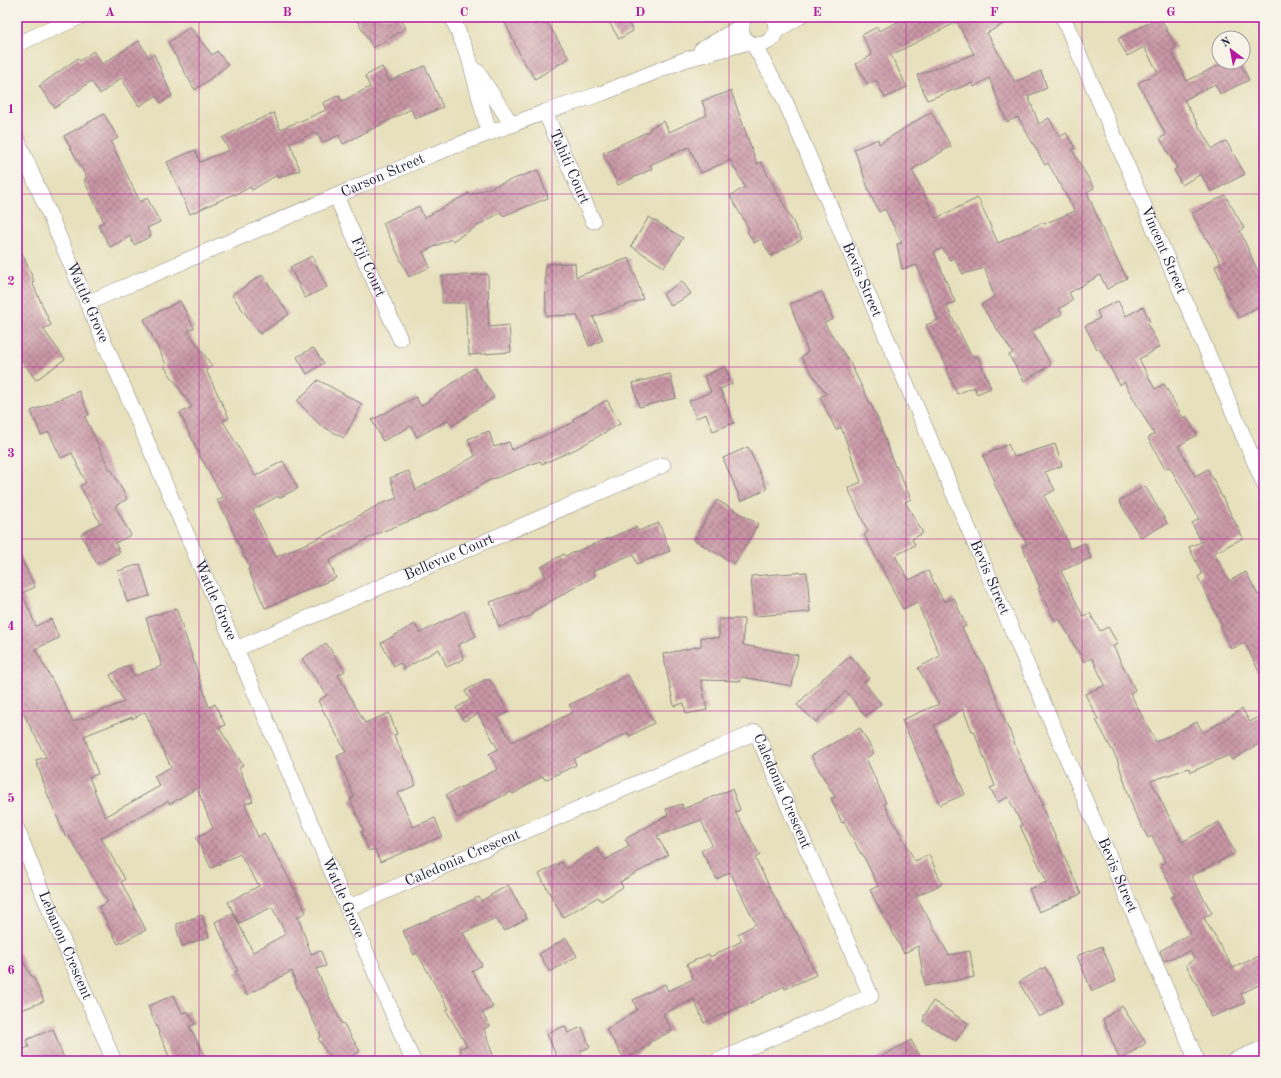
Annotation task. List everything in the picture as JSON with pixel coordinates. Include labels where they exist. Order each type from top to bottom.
[{"type":"street","points":[[17,44],[80,17]]},
{"type":"street","points":[[452,17],[470,58],[512,125]]},
{"type":"street","name":"Carson Street","points":[[87,303],[431,155],[545,112],[603,93],[684,60],[764,35],[799,17]]},
{"type":"street","name":"Vincent Street","points":[[1063,17],[1264,484]]},
{"type":"street","name":"Carson Street","points":[[684,60],[744,21]]},
{"type":"street","name":"Bevis Street","points":[[744,21],[743,35],[764,35],[782,94],[1197,1061]]},
{"type":"street","points":[[470,58],[490,133]]},
{"type":"street","name":"Tahiti Court","points":[[545,112],[593,221]]},
{"type":"street","name":"Wattle Grove","points":[[17,139],[413,1061]]},
{"type":"street","name":"Fiji Court","points":[[336,196],[400,339]]},
{"type":"street","name":"Bellevue Court","points":[[236,649],[663,465]]},
{"type":"street","name":"Caledonia Crescent","points":[[347,908],[756,732],[871,996],[717,1061]]},
{"type":"street","name":"Lebanon Crescent","points":[[17,829],[114,1061]]},
{"type":"street","points":[[1233,1061],[1264,1048]]},
{"type":"building","points":[[355,17],[400,17],[406,28],[373,48]]},
{"type":"building","points":[[503,17],[544,17],[569,58],[535,79],[521,57]]},
{"type":"building","points":[[606,17],[625,17],[633,31],[619,39]]},
{"type":"building","points":[[908,17],[1016,17],[987,33],[1015,82],[1041,71],[1047,88],[1028,96],[1039,124],[1049,118],[1060,137],[1066,133],[1075,148],[1072,150],[1094,188],[1087,192],[1108,243],[1127,278],[1107,289],[1100,275],[1069,293],[1073,300],[1059,309],[1062,314],[1032,331],[1051,365],[1024,381],[1009,355],[1013,353],[981,305],[994,297],[985,268],[963,274],[954,258],[950,260],[942,248],[934,252],[955,302],[946,305],[972,357],[978,357],[991,388],[977,394],[974,387],[957,394],[946,368],[947,367],[926,325],[938,320],[917,265],[902,269],[897,244],[902,243],[885,209],[879,212],[871,196],[854,149],[878,139],[879,144],[931,112],[951,146],[912,170],[936,218],[978,198],[998,243],[1043,222],[1044,224],[1075,211],[1048,163],[1045,165],[1018,117],[1007,122],[989,78],[974,87],[972,83],[927,100],[917,75],[974,54],[957,22],[891,55],[907,87],[885,98],[876,80],[867,84],[856,64],[872,55],[862,35],[877,27],[879,31]]},
{"type":"building","points":[[1160,17],[1176,48],[1171,51],[1187,81],[1211,69],[1244,70],[1249,80],[1220,94],[1215,84],[1184,100],[1212,149],[1226,141],[1245,174],[1211,192],[1201,174],[1182,185],[1174,170],[1177,168],[1160,138],[1166,135],[1138,83],[1158,72],[1144,47],[1127,56],[1118,39]]},
{"type":"building","points":[[190,27],[212,55],[217,51],[228,65],[195,90],[168,43]]},
{"type":"building","points":[[139,41],[149,58],[154,54],[172,96],[161,103],[156,96],[139,106],[121,78],[100,94],[91,81],[55,108],[39,86],[78,58],[80,61],[93,51],[102,64]]},
{"type":"building","points":[[425,66],[443,107],[415,119],[411,109],[343,144],[339,135],[322,143],[317,132],[290,143],[300,170],[278,178],[277,175],[252,190],[250,187],[190,214],[167,162],[195,150],[200,162],[229,150],[222,138],[246,125],[274,113],[280,129],[326,110],[323,103],[339,95],[342,101],[370,87],[365,76],[382,67],[389,81]]},
{"type":"building","points":[[731,91],[757,164],[761,162],[802,239],[771,256],[761,239],[754,243],[747,231],[749,229],[730,196],[745,187],[730,160],[701,173],[689,147],[650,165],[652,169],[618,185],[603,153],[651,130],[650,128],[664,121],[669,132],[707,115],[702,101]]},
{"type":"building","points":[[104,114],[118,138],[111,142],[140,202],[147,198],[160,222],[147,228],[151,236],[134,245],[130,236],[110,247],[98,225],[104,222],[84,180],[87,178],[64,136]]},
{"type":"building","points":[[538,170],[548,198],[503,216],[501,212],[452,241],[451,239],[423,252],[430,267],[409,277],[383,223],[419,206],[424,218],[469,193],[470,195]]},
{"type":"building","points":[[1225,195],[1244,228],[1240,231],[1264,285],[1264,303],[1239,318],[1230,302],[1215,266],[1221,263],[1192,214]]},
{"type":"building","points":[[649,217],[683,238],[664,267],[631,246]]},
{"type":"building","points":[[17,241],[34,281],[32,282],[51,325],[43,329],[65,359],[36,380],[17,354]]},
{"type":"building","points":[[312,256],[327,287],[305,298],[290,267]]},
{"type":"building","points":[[629,258],[643,299],[593,317],[603,340],[589,346],[577,315],[546,316],[545,264],[575,263],[576,277]]},
{"type":"building","points":[[488,274],[489,327],[509,325],[511,352],[469,355],[465,303],[442,303],[442,276]]},
{"type":"building","points":[[262,275],[289,314],[260,334],[232,295]]},
{"type":"building","points":[[682,281],[691,294],[671,306],[663,294]]},
{"type":"building","points":[[822,292],[833,319],[824,323],[849,361],[878,419],[895,467],[896,466],[911,499],[905,502],[923,533],[912,539],[915,545],[895,556],[909,580],[928,571],[944,602],[954,598],[966,626],[962,628],[987,672],[1022,763],[1043,804],[1041,805],[1081,894],[1039,912],[1029,889],[1047,882],[1008,797],[998,802],[990,788],[995,786],[974,731],[972,731],[963,709],[934,726],[965,794],[940,805],[902,720],[939,704],[918,668],[940,656],[917,602],[903,609],[864,535],[868,532],[848,488],[861,482],[841,427],[836,430],[820,397],[826,394],[801,357],[808,352],[790,304]]},
{"type":"building","points":[[180,301],[194,328],[188,331],[212,366],[206,370],[229,418],[223,421],[255,476],[283,461],[298,488],[279,498],[278,496],[253,510],[276,557],[321,537],[380,504],[397,498],[390,478],[409,471],[416,490],[475,456],[468,439],[489,431],[494,447],[509,442],[512,450],[574,422],[573,419],[607,400],[620,424],[576,449],[542,464],[540,461],[488,481],[435,511],[376,534],[329,561],[336,578],[265,608],[248,569],[250,568],[231,528],[232,527],[217,500],[223,497],[200,456],[180,413],[192,407],[164,366],[166,364],[144,319]]},
{"type":"building","points":[[1118,301],[1126,316],[1143,307],[1150,322],[1147,324],[1160,347],[1139,359],[1155,389],[1164,384],[1183,418],[1186,416],[1197,435],[1178,446],[1195,476],[1208,469],[1243,538],[1214,553],[1229,581],[1246,572],[1258,595],[1264,593],[1264,682],[1245,643],[1231,649],[1220,626],[1222,625],[1198,577],[1202,574],[1189,547],[1201,542],[1192,523],[1199,519],[1170,467],[1165,469],[1148,438],[1154,434],[1124,382],[1120,385],[1099,348],[1097,349],[1085,326],[1100,318],[1097,311]]},
{"type":"building","points":[[313,348],[324,363],[307,374],[297,357]]},
{"type":"building","points":[[725,367],[732,384],[720,389],[734,423],[713,431],[706,414],[696,418],[689,401],[711,392],[704,376]]},
{"type":"building","points":[[474,368],[494,397],[452,426],[448,420],[417,437],[411,426],[383,441],[372,420],[416,397],[421,406]]},
{"type":"building","points":[[670,374],[676,398],[639,407],[633,383]]},
{"type":"building","points":[[318,380],[362,404],[344,438],[320,425],[297,401]]},
{"type":"building","points":[[79,391],[89,415],[85,417],[110,470],[111,469],[127,499],[115,506],[131,535],[115,543],[120,552],[97,564],[81,534],[100,523],[80,486],[86,483],[72,453],[61,458],[49,432],[41,435],[31,411]]},
{"type":"building","points":[[1008,444],[1014,457],[1055,444],[1062,466],[1045,472],[1055,490],[1044,496],[1063,531],[1070,549],[1085,543],[1091,558],[1061,571],[1083,616],[1090,613],[1100,631],[1108,627],[1118,644],[1113,646],[1135,690],[1130,693],[1156,742],[1197,722],[1203,733],[1242,709],[1250,722],[1264,714],[1264,741],[1232,760],[1229,755],[1191,772],[1189,768],[1151,781],[1182,842],[1219,822],[1235,853],[1191,876],[1212,913],[1204,918],[1233,968],[1264,954],[1264,982],[1241,994],[1245,1003],[1211,1017],[1198,986],[1186,965],[1194,959],[1190,951],[1164,961],[1160,951],[1191,933],[1171,897],[1175,895],[1160,865],[1165,862],[1152,836],[1148,838],[1134,811],[1117,759],[1096,720],[1098,719],[1085,694],[1105,685],[1092,658],[1084,662],[1059,618],[1055,621],[1038,588],[1040,587],[1022,546],[1027,544],[993,482],[995,481],[983,456]]},
{"type":"building","points":[[748,447],[767,489],[741,501],[723,458]]},
{"type":"building","points":[[1145,486],[1167,523],[1141,538],[1119,501]]},
{"type":"building","points":[[717,500],[758,524],[735,564],[694,540]]},
{"type":"building","points":[[659,523],[670,551],[637,564],[633,554],[593,571],[595,576],[532,612],[533,615],[499,627],[490,602],[526,589],[546,577],[541,567],[564,554],[565,556],[636,527],[638,531]]},
{"type":"building","points":[[17,549],[35,587],[22,593],[36,626],[51,619],[59,638],[35,649],[73,722],[124,702],[110,675],[129,665],[134,676],[162,666],[146,618],[176,608],[209,707],[215,704],[225,725],[219,728],[243,765],[239,768],[253,801],[245,804],[258,837],[264,833],[306,912],[298,917],[311,954],[321,951],[326,966],[316,969],[342,1024],[343,1023],[360,1051],[344,1061],[332,1061],[318,1038],[321,1036],[296,985],[292,971],[247,995],[235,972],[238,971],[215,922],[233,913],[253,952],[286,934],[272,907],[239,923],[228,902],[259,886],[240,854],[211,868],[196,837],[213,829],[197,788],[170,804],[168,801],[101,838],[125,879],[121,882],[146,930],[118,944],[99,907],[108,902],[68,835],[65,836],[47,793],[36,760],[46,757],[17,701]],"holes":[[[145,712],[171,767],[154,776],[160,786],[105,817],[89,777],[98,774],[84,736],[132,717],[132,719]]]},
{"type":"building","points":[[140,564],[150,596],[127,602],[118,571]]},
{"type":"building","points":[[807,572],[810,612],[754,616],[751,576]]},
{"type":"building","points":[[464,611],[476,636],[458,645],[464,659],[447,667],[439,649],[404,669],[401,663],[394,666],[381,643],[415,624],[420,633]]},
{"type":"building","points":[[719,619],[744,619],[743,645],[798,655],[792,686],[742,677],[741,681],[701,680],[707,710],[686,714],[684,703],[674,706],[663,654],[701,646],[701,637],[719,638]]},
{"type":"building","points":[[326,643],[345,671],[338,675],[365,723],[389,713],[397,734],[394,735],[416,785],[398,793],[413,827],[435,818],[442,836],[380,862],[375,849],[369,851],[361,832],[364,831],[350,799],[354,797],[337,756],[346,752],[318,701],[327,695],[302,659]]},
{"type":"building","points":[[851,656],[869,678],[864,682],[881,704],[865,716],[846,691],[816,722],[797,705],[821,680]]},
{"type":"building","points":[[628,675],[654,723],[630,736],[628,733],[574,759],[576,765],[545,780],[543,776],[513,794],[511,792],[457,818],[446,795],[498,769],[489,754],[498,749],[478,714],[464,721],[456,708],[470,700],[465,691],[484,680],[490,680],[508,712],[497,718],[512,742],[573,712],[569,705]]},
{"type":"building","points":[[860,728],[874,753],[866,758],[886,803],[884,804],[915,861],[929,855],[942,884],[916,896],[949,955],[970,951],[974,977],[925,986],[918,946],[904,953],[870,890],[878,886],[862,853],[861,854],[844,822],[842,823],[831,798],[835,797],[811,756]]},
{"type":"building","points":[[732,789],[740,810],[735,812],[760,855],[755,858],[786,919],[788,918],[799,937],[816,975],[785,989],[784,986],[745,1006],[744,1005],[704,1023],[694,999],[663,1014],[672,1031],[648,1043],[649,1045],[625,1060],[606,1029],[637,1010],[633,1000],[665,984],[668,991],[693,979],[687,964],[709,954],[710,957],[742,941],[738,934],[756,924],[730,872],[717,879],[701,851],[712,845],[701,820],[657,836],[668,855],[620,882],[623,887],[601,901],[598,897],[563,917],[539,874],[561,862],[566,869],[597,848],[605,860],[630,846],[625,839],[668,815],[666,809],[682,804],[683,809]]},
{"type":"building","points":[[508,885],[527,918],[504,931],[496,918],[463,933],[482,965],[472,971],[493,1007],[482,1013],[490,1026],[484,1029],[495,1061],[463,1061],[459,1048],[467,1046],[446,1010],[449,1009],[417,953],[414,955],[403,931],[479,897],[481,901]]},
{"type":"building","points":[[202,915],[209,937],[182,946],[177,930],[177,924]]},
{"type":"building","points":[[566,938],[577,956],[550,972],[539,954]]},
{"type":"building","points":[[1102,946],[1116,981],[1092,991],[1077,956]]},
{"type":"building","points":[[17,949],[31,976],[33,976],[44,1001],[17,1012]]},
{"type":"building","points":[[1045,967],[1063,1003],[1039,1017],[1019,982]]},
{"type":"building","points":[[174,995],[182,1013],[188,1011],[195,1024],[189,1026],[208,1061],[171,1061],[148,1006]]},
{"type":"building","points":[[933,1001],[968,1023],[956,1041],[924,1022],[924,1016]]},
{"type":"building","points":[[1122,1006],[1146,1043],[1120,1060],[1103,1019]]},
{"type":"building","points":[[565,1026],[568,1033],[582,1027],[590,1047],[580,1051],[585,1061],[558,1061],[547,1033]]},
{"type":"building","points":[[53,1029],[65,1061],[17,1061],[17,1052],[29,1047],[26,1040]]},
{"type":"building","points":[[911,1040],[923,1061],[874,1061]]}]
